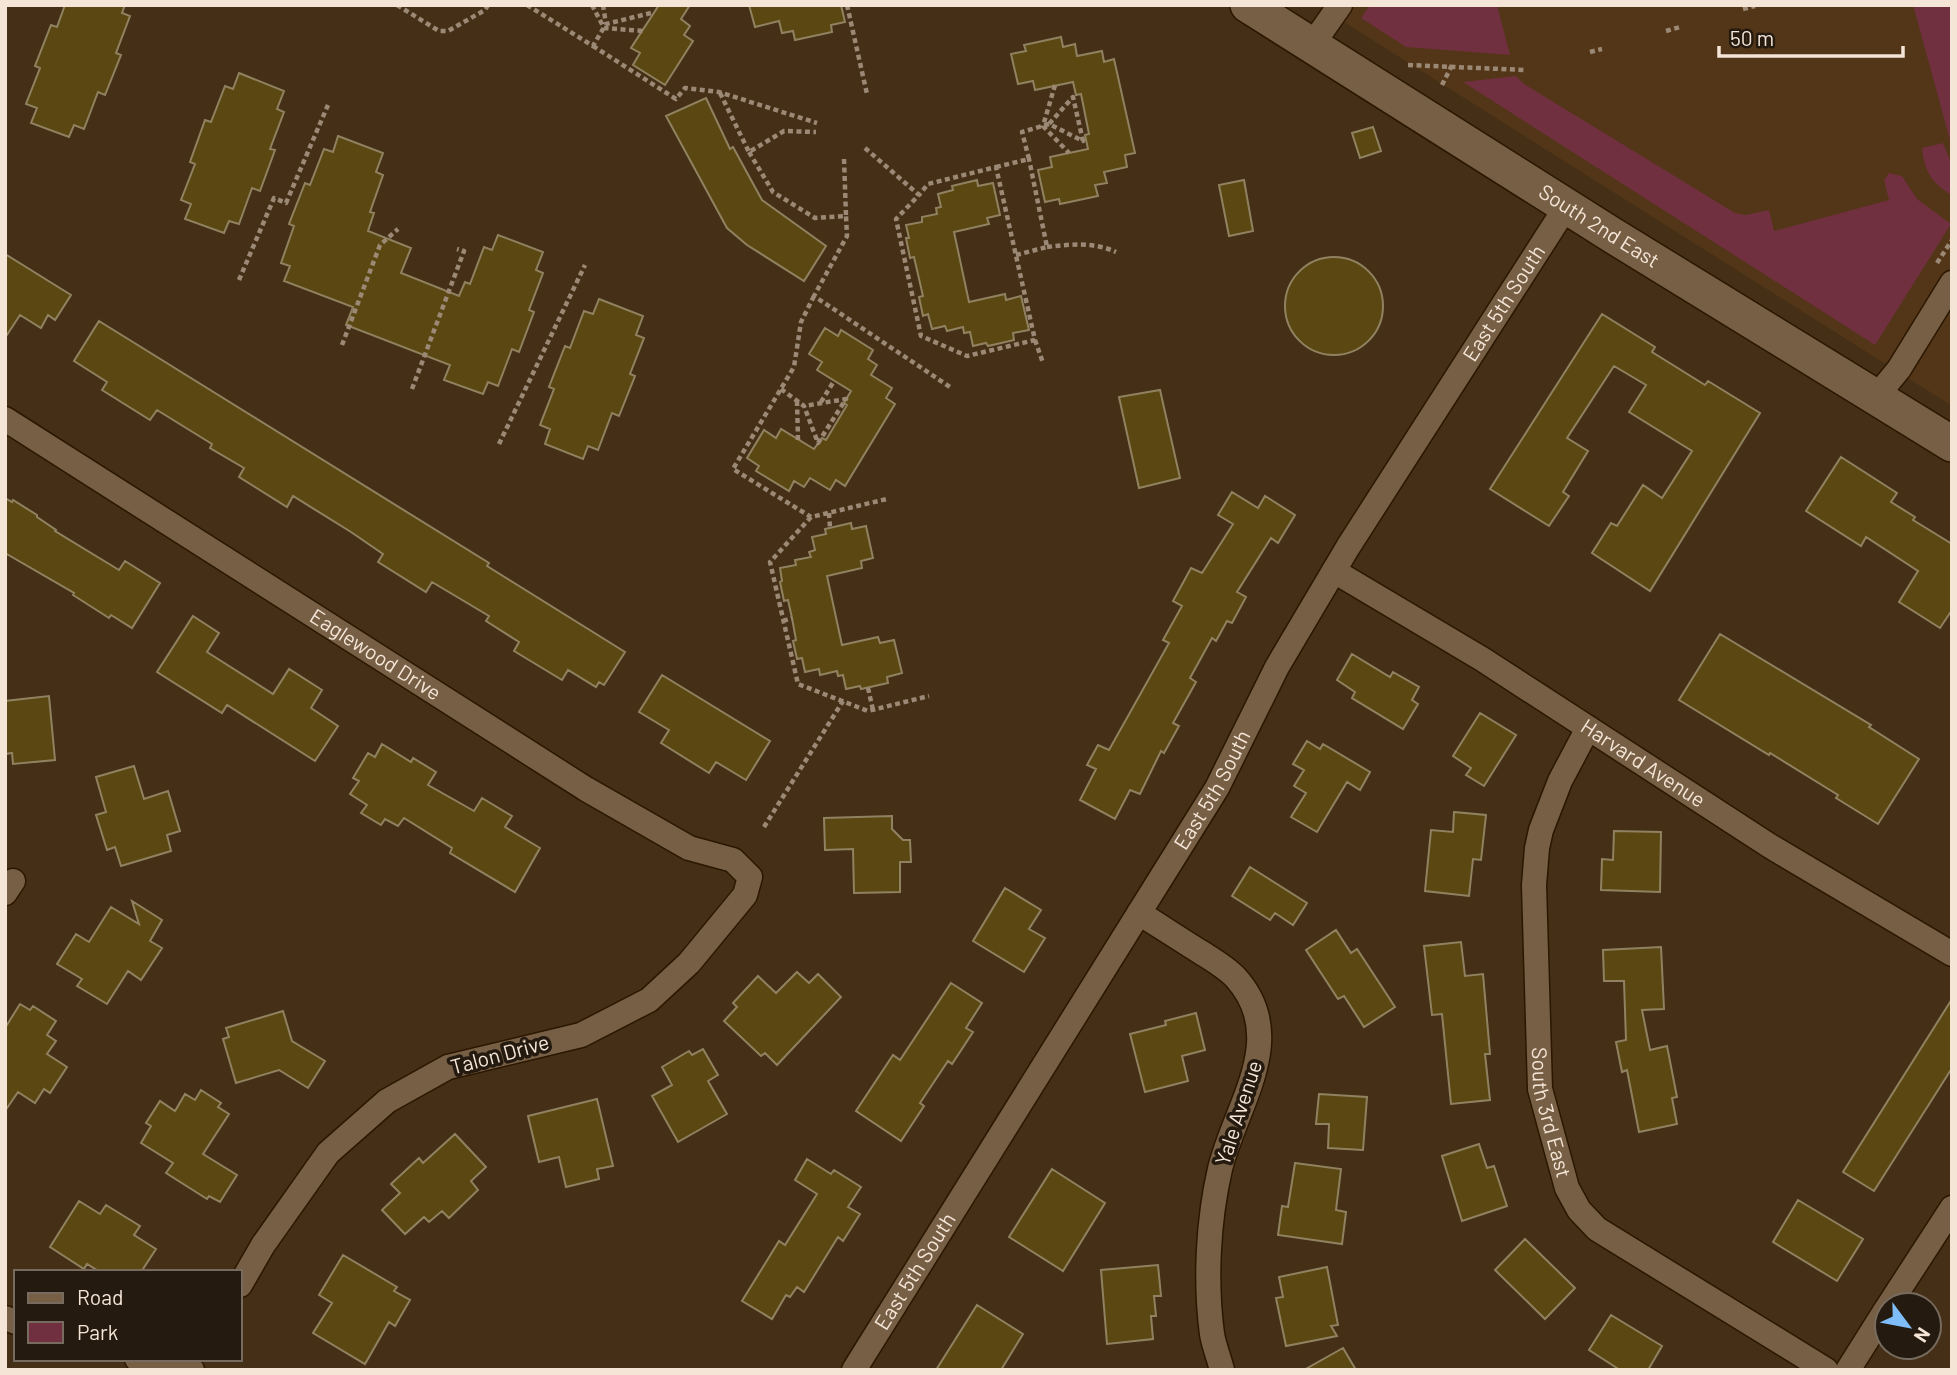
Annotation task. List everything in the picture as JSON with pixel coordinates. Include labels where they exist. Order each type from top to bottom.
[{"type":"main road","name":"South 2nd East","points":[[1248,5],[1566,206],[1952,444]]},
{"type":"street","points":[[1312,45],[1340,5]]},
{"type":"street","name":"East 5th South","points":[[854,1370],[1217,788],[1277,667],[1334,571],[1566,206]]},
{"type":"street","points":[[1876,397],[1899,369],[1952,283]]},
{"type":"street","name":"Eaglewood Drive","points":[[5,419],[586,789],[689,848],[733,860],[750,879]]},
{"type":"street","name":"Harvard Avenue","points":[[1334,571],[1482,659],[1770,846],[1952,954]]},
{"type":"street","name":"South 3rd East","points":[[1588,728],[1560,780],[1541,830],[1536,848],[1534,885],[1540,1089],[1567,1188],[1579,1210],[1597,1229],[1826,1370]]},
{"type":"street","name":"Talon Drive","points":[[242,1282],[263,1245],[328,1153],[387,1101],[448,1067],[581,1035],[649,1000],[689,962],[745,895],[750,879]]},
{"type":"street","name":"Yale Avenue","points":[[1139,913],[1236,978],[1258,1014],[1261,1028],[1254,1075],[1220,1169],[1213,1214],[1208,1276],[1212,1336],[1222,1370]]},
{"type":"street","points":[[1898,1291],[1952,1208]]},
{"type":"street","points":[[1848,1370],[1873,1331]]},
{"type":"street","points":[[147,1361],[192,1370]]},
{"type":"path","points":[[397,5],[439,31],[448,32],[488,5]]},
{"type":"path","points":[[527,5],[676,99],[685,88],[719,92],[817,123]]},
{"type":"path","points":[[592,5],[605,26]]},
{"type":"path","points":[[593,46],[605,26],[603,5]]},
{"type":"path","points":[[847,5],[867,94]]},
{"type":"path","points":[[1742,9],[1755,6]]},
{"type":"path","points":[[605,26],[650,13]]},
{"type":"path","points":[[605,26],[643,31]]},
{"type":"path","points":[[1666,30],[1680,27]]},
{"type":"path","points":[[1590,52],[1602,49]]},
{"type":"path","points":[[1408,65],[1525,70]]},
{"type":"path","points":[[1442,85],[1452,65]]},
{"type":"path","points":[[1046,125],[1055,85]]},
{"type":"path","points":[[719,92],[749,152],[773,192],[815,218],[846,216]]},
{"type":"path","points":[[1046,125],[1083,141],[1073,97],[1046,125],[1021,132],[1047,247]]},
{"type":"path","points":[[239,280],[274,198],[286,203],[328,106]]},
{"type":"path","points":[[1046,125],[1069,153]]},
{"type":"path","points":[[749,152],[784,131],[816,132]]},
{"type":"path","points":[[865,148],[919,195]]},
{"type":"path","points":[[811,517],[733,469],[794,367],[801,322],[847,236],[844,159]]},
{"type":"path","points":[[1029,159],[928,184],[896,219],[921,336],[967,356],[1035,340]]},
{"type":"path","points":[[996,167],[1042,363]]},
{"type":"path","points":[[342,345],[380,245],[398,229]]},
{"type":"path","points":[[1016,255],[1076,243],[1105,247],[1116,252]]},
{"type":"path","points":[[412,389],[464,251],[457,249]]},
{"type":"path","points":[[499,444],[585,265]]},
{"type":"path","points":[[814,296],[950,387]]},
{"type":"path","points":[[821,403],[834,381]]},
{"type":"path","points":[[781,389],[804,405],[818,443],[846,399],[804,405]]},
{"type":"path","points":[[797,400],[798,440]]},
{"type":"path","points":[[887,499],[811,517],[769,562],[798,684],[868,711],[929,696]]},
{"type":"path","points":[[829,513],[830,528]]},
{"type":"path","points":[[783,621],[792,618]]},
{"type":"path","points":[[867,688],[873,710]]},
{"type":"path","points":[[764,827],[844,701]]},
{"type":"shaded area","points":[[1317,5],[1952,5],[1952,406]]},
{"type":"green space","points":[[1370,5],[1497,5],[1510,55],[1406,47],[1361,18]]},
{"type":"green space","points":[[1913,5],[1952,5],[1952,143],[1950,140]]},
{"type":"green space","points":[[1516,76],[1524,84],[1735,213],[1746,215],[1769,210],[1774,231],[1889,200],[1884,180],[1889,173],[1902,176],[1917,199],[1951,224],[1875,345],[1463,82]]},
{"type":"green space","points":[[1943,143],[1952,165],[1952,195],[1934,181],[1923,156],[1922,148]]},
{"type":"building","points":[[65,5],[125,5],[122,13],[130,16],[116,53],[121,55],[105,95],[98,92],[84,129],[74,125],[69,137],[31,123],[37,108],[26,104],[40,68],[35,66],[51,25],[57,27]]},
{"type":"building","points":[[659,5],[690,5],[681,19],[690,26],[684,35],[693,41],[665,85],[633,65],[640,53],[631,48]]},
{"type":"building","points":[[749,5],[841,5],[845,22],[831,25],[832,32],[795,40],[793,31],[782,33],[779,21],[755,27]]},
{"type":"building","points":[[1061,37],[1063,47],[1075,44],[1077,56],[1102,51],[1104,62],[1114,59],[1135,153],[1125,155],[1127,167],[1104,172],[1107,183],[1095,185],[1098,196],[1060,204],[1059,199],[1045,202],[1038,170],[1052,167],[1050,157],[1088,149],[1085,135],[1089,134],[1081,94],[1076,95],[1073,82],[1035,90],[1033,81],[1018,84],[1011,54],[1026,51],[1024,45]]},
{"type":"building","points":[[239,73],[284,91],[277,109],[284,112],[270,149],[275,150],[260,191],[252,188],[239,224],[229,221],[224,233],[185,219],[191,204],[181,200],[195,164],[190,162],[205,120],[211,122],[225,86],[233,89]]},
{"type":"building","points":[[706,98],[730,149],[733,147],[762,200],[826,246],[804,281],[747,245],[727,228],[666,116]]},
{"type":"building","points":[[1373,127],[1381,151],[1360,158],[1352,133]]},
{"type":"building","points":[[338,136],[383,153],[376,172],[383,175],[370,212],[374,213],[368,231],[411,248],[401,273],[459,296],[465,282],[470,284],[484,247],[492,250],[498,235],[543,252],[536,270],[543,273],[529,310],[534,312],[519,352],[512,349],[498,386],[488,382],[483,394],[444,380],[450,365],[346,325],[353,307],[284,281],[290,266],[281,263],[294,226],[289,224],[305,183],[310,185],[324,149],[333,152]]},
{"type":"building","points":[[977,180],[978,186],[993,183],[1000,215],[987,218],[989,224],[954,232],[969,302],[1005,294],[1006,300],[1021,296],[1029,330],[1013,333],[1014,340],[988,346],[986,343],[973,346],[970,332],[964,333],[963,327],[947,331],[945,326],[932,329],[928,314],[923,316],[919,297],[923,296],[914,257],[910,258],[906,238],[909,238],[906,225],[922,222],[922,217],[937,214],[936,208],[941,207],[938,194],[953,190],[952,186]]},
{"type":"building","points":[[1244,180],[1253,231],[1229,236],[1219,185]]},
{"type":"building","points":[[5,254],[71,295],[55,320],[48,315],[41,328],[20,315],[5,338]]},
{"type":"building","points":[[1334,257],[1361,265],[1375,279],[1383,306],[1375,333],[1361,347],[1334,355],[1307,347],[1293,333],[1285,306],[1293,279],[1307,265]]},
{"type":"building","points":[[599,299],[643,316],[636,335],[644,338],[630,374],[635,376],[619,416],[612,413],[598,450],[588,446],[583,459],[545,444],[550,429],[540,425],[554,389],[549,387],[565,346],[570,348],[584,311],[593,314]]},
{"type":"building","points":[[1602,314],[1655,347],[1652,352],[1705,385],[1708,381],[1760,413],[1650,591],[1592,553],[1611,523],[1617,526],[1643,485],[1662,498],[1692,451],[1629,412],[1646,385],[1614,366],[1567,438],[1588,451],[1563,492],[1569,496],[1549,526],[1490,489]]},
{"type":"building","points":[[99,321],[489,563],[487,566],[625,652],[604,685],[599,682],[596,687],[568,670],[562,680],[514,651],[519,642],[486,621],[489,616],[432,582],[426,592],[378,562],[383,554],[293,496],[287,507],[239,477],[244,468],[210,448],[212,444],[157,410],[150,420],[102,390],[107,382],[74,361]]},
{"type":"building","points":[[825,328],[838,336],[841,330],[873,350],[868,359],[877,365],[871,375],[892,388],[886,398],[895,404],[845,486],[836,480],[830,490],[810,478],[804,487],[794,481],[789,491],[756,471],[759,466],[747,458],[764,430],[776,438],[781,429],[814,449],[822,438],[826,440],[847,405],[844,403],[851,391],[817,370],[822,362],[809,354]]},
{"type":"building","points":[[1160,390],[1180,478],[1139,488],[1119,397]]},
{"type":"building","points":[[1841,457],[1897,493],[1891,502],[1915,517],[1913,520],[1952,544],[1952,610],[1940,628],[1899,602],[1918,571],[1866,537],[1861,546],[1806,511]]},
{"type":"building","points":[[1232,492],[1258,508],[1265,496],[1295,515],[1278,543],[1271,538],[1237,592],[1246,597],[1232,623],[1227,621],[1216,641],[1212,638],[1190,678],[1196,682],[1173,723],[1179,726],[1164,753],[1161,751],[1140,794],[1130,790],[1115,819],[1080,800],[1096,769],[1087,765],[1098,745],[1109,750],[1169,643],[1163,640],[1182,606],[1173,601],[1191,568],[1202,573],[1233,524],[1218,515]]},
{"type":"building","points":[[5,498],[37,515],[55,531],[119,570],[125,561],[160,583],[132,628],[111,615],[109,618],[73,595],[74,593],[5,553]]},
{"type":"building","points":[[851,523],[852,529],[866,526],[873,558],[861,561],[862,568],[827,576],[842,645],[878,637],[880,643],[894,640],[902,673],[887,677],[888,683],[861,689],[860,686],[846,689],[843,675],[838,676],[837,671],[820,675],[819,669],[805,672],[802,658],[797,659],[792,618],[788,600],[784,601],[780,582],[780,568],[796,565],[795,560],[811,557],[809,552],[815,550],[812,537],[826,534],[825,529]]},
{"type":"building","points":[[193,616],[219,633],[207,652],[273,694],[289,669],[322,690],[311,708],[338,726],[315,761],[227,705],[222,713],[157,672]]},
{"type":"building","points":[[1720,634],[1871,725],[1869,727],[1919,759],[1878,824],[1836,798],[1838,795],[1679,700]]},
{"type":"building","points":[[1352,654],[1390,677],[1393,672],[1419,687],[1412,700],[1418,704],[1403,729],[1352,698],[1355,692],[1337,680]]},
{"type":"building","points":[[662,675],[770,741],[746,780],[716,762],[709,773],[661,743],[669,730],[639,712]]},
{"type":"building","points":[[49,696],[55,760],[13,764],[12,753],[5,754],[5,701]]},
{"type":"building","points":[[1480,713],[1516,735],[1484,786],[1466,775],[1471,768],[1453,756]]},
{"type":"building","points":[[1307,741],[1320,749],[1323,744],[1370,772],[1360,790],[1347,782],[1317,832],[1291,817],[1306,793],[1294,786],[1304,770],[1293,764]]},
{"type":"building","points":[[382,744],[411,762],[413,758],[436,772],[428,785],[474,811],[482,798],[512,816],[505,827],[540,848],[515,892],[450,853],[452,848],[404,818],[398,826],[385,819],[381,825],[361,813],[367,805],[350,794],[359,781],[353,778],[368,753],[375,757]]},
{"type":"building","points":[[134,766],[144,799],[168,791],[180,831],[167,835],[171,851],[121,866],[115,847],[107,850],[96,815],[106,812],[96,777]]},
{"type":"building","points":[[1454,812],[1486,815],[1481,860],[1473,859],[1469,896],[1425,891],[1431,830],[1453,832]]},
{"type":"building","points":[[892,816],[892,829],[903,840],[910,840],[911,862],[900,862],[900,892],[854,893],[853,849],[825,850],[824,818]]},
{"type":"building","points":[[1614,831],[1661,832],[1660,892],[1601,890],[1602,859],[1613,860]]},
{"type":"building","points":[[1250,867],[1307,903],[1293,925],[1275,913],[1270,920],[1232,896]]},
{"type":"building","points":[[1005,888],[1041,910],[1029,929],[1045,938],[1024,972],[973,941]]},
{"type":"building","points":[[132,901],[162,920],[150,941],[162,948],[141,980],[128,971],[107,1004],[77,986],[82,979],[57,964],[76,934],[89,942],[111,907],[139,924]]},
{"type":"building","points":[[1336,930],[1351,953],[1357,949],[1395,1007],[1364,1027],[1344,996],[1338,999],[1306,950]]},
{"type":"building","points":[[1461,942],[1465,976],[1483,974],[1490,1054],[1485,1054],[1490,1100],[1451,1104],[1442,1014],[1432,1015],[1424,946]]},
{"type":"building","points":[[1661,947],[1664,1009],[1642,1010],[1650,1050],[1667,1046],[1677,1097],[1672,1098],[1677,1124],[1639,1132],[1627,1070],[1622,1072],[1616,1042],[1626,1040],[1624,981],[1604,981],[1603,950]]},
{"type":"building","points":[[797,972],[809,983],[818,974],[841,997],[777,1065],[765,1053],[761,1056],[724,1021],[737,1007],[733,1003],[758,976],[776,993]]},
{"type":"building","points":[[951,983],[982,1003],[966,1028],[973,1032],[952,1064],[948,1061],[920,1103],[924,1106],[901,1141],[856,1111],[893,1055],[900,1060]]},
{"type":"building","points":[[1952,999],[1952,1068],[1874,1191],[1843,1172]]},
{"type":"building","points":[[20,1004],[30,1010],[33,1006],[56,1021],[47,1035],[56,1041],[47,1054],[67,1067],[50,1093],[44,1089],[35,1103],[18,1092],[5,1111],[5,1028]]},
{"type":"building","points":[[283,1011],[292,1041],[325,1061],[308,1088],[279,1070],[236,1083],[223,1039],[229,1037],[226,1028]]},
{"type":"building","points":[[1196,1013],[1205,1050],[1182,1056],[1188,1081],[1145,1092],[1130,1034],[1166,1025],[1165,1021]]},
{"type":"building","points":[[703,1049],[718,1075],[708,1081],[727,1114],[678,1142],[652,1096],[672,1085],[662,1067],[689,1051],[692,1055]]},
{"type":"building","points":[[201,1090],[221,1103],[218,1107],[229,1114],[203,1154],[237,1175],[220,1202],[209,1196],[207,1199],[166,1173],[173,1163],[141,1143],[151,1126],[146,1123],[160,1101],[175,1111],[185,1094],[195,1100]]},
{"type":"building","points":[[1319,1094],[1367,1097],[1363,1150],[1328,1148],[1329,1124],[1316,1124]]},
{"type":"building","points":[[597,1099],[613,1166],[597,1169],[599,1179],[566,1187],[559,1157],[539,1162],[528,1116]]},
{"type":"building","points":[[455,1134],[486,1167],[471,1181],[478,1190],[449,1218],[442,1211],[429,1222],[424,1217],[405,1234],[382,1210],[400,1193],[391,1184],[419,1158],[423,1163]]},
{"type":"building","points":[[1479,1144],[1487,1168],[1494,1166],[1507,1206],[1462,1221],[1442,1156]]},
{"type":"building","points":[[807,1159],[831,1174],[834,1170],[861,1187],[848,1207],[860,1214],[843,1241],[838,1237],[804,1292],[797,1287],[790,1297],[786,1295],[772,1319],[742,1301],[779,1241],[785,1245],[817,1194],[795,1180]]},
{"type":"building","points":[[1295,1163],[1341,1169],[1336,1210],[1346,1212],[1342,1244],[1278,1235],[1282,1206],[1288,1207]]},
{"type":"building","points":[[1052,1169],[1105,1203],[1063,1271],[1009,1237]]},
{"type":"building","points":[[1798,1200],[1863,1239],[1837,1281],[1773,1242]]},
{"type":"building","points":[[79,1201],[100,1214],[106,1205],[140,1226],[134,1235],[156,1249],[142,1270],[97,1270],[87,1264],[84,1269],[50,1247]]},
{"type":"building","points":[[1525,1239],[1575,1288],[1545,1319],[1495,1270]]},
{"type":"building","points":[[343,1255],[397,1287],[394,1291],[410,1300],[395,1326],[389,1322],[365,1364],[313,1333],[332,1303],[319,1295]]},
{"type":"building","points":[[1158,1265],[1161,1296],[1154,1296],[1156,1316],[1151,1316],[1153,1339],[1107,1344],[1101,1270]]},
{"type":"building","points":[[1327,1267],[1338,1325],[1331,1326],[1337,1336],[1286,1346],[1276,1298],[1283,1297],[1279,1277]]},
{"type":"building","points":[[977,1305],[1023,1334],[1001,1370],[936,1370]]},
{"type":"building","points":[[1611,1315],[1662,1346],[1648,1370],[1620,1370],[1589,1350]]},
{"type":"building","points":[[1343,1348],[1356,1370],[1304,1370]]}]
